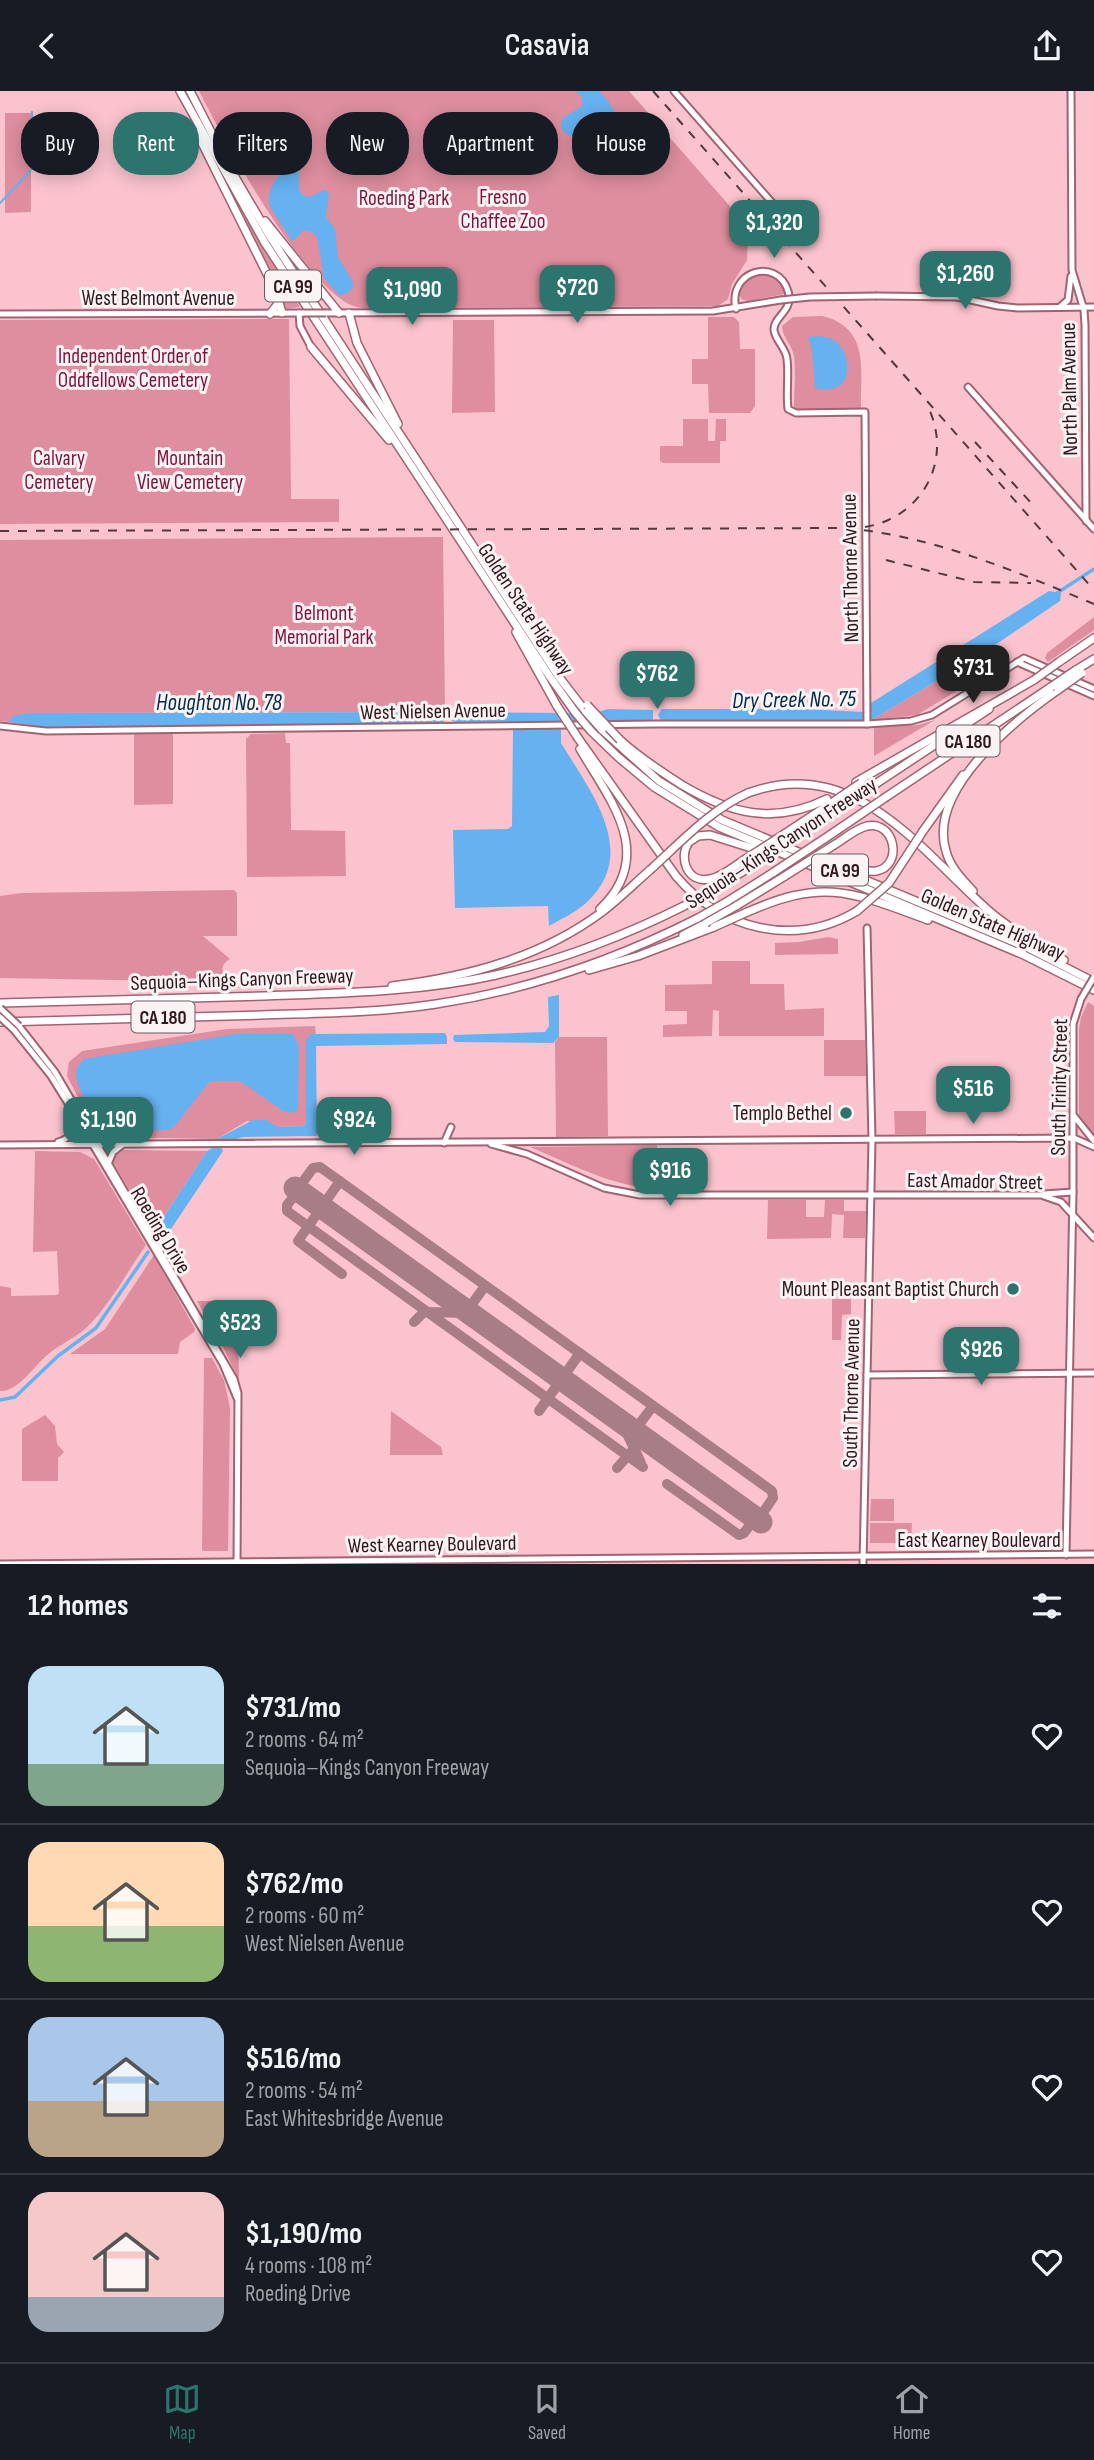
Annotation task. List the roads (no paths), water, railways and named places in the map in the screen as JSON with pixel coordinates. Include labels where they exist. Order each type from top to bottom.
[{"type":"highway","name":"Golden State Highway","points":[[191,91],[245,194],[425,474],[497,583],[602,730],[659,781],[722,820],[1040,953],[1094,979]]},
{"type":"highway","name":"Golden State Highway","points":[[181,94],[259,233],[507,612],[575,712],[591,731],[635,772],[695,814],[744,838],[1024,955],[1094,990]]},
{"type":"highway","points":[[181,94],[279,299],[282,313]]},
{"type":"highway","points":[[245,194],[340,313]]},
{"type":"highway","points":[[270,313],[278,305],[279,299]]},
{"type":"highway","points":[[349,313],[356,343],[425,474]]},
{"type":"highway","points":[[312,347],[413,470]]},
{"type":"highway","points":[[507,612],[517,637],[622,821],[627,844],[626,865],[617,888],[597,911],[567,933],[518,958]]},
{"type":"highway","name":"CA 180","points":[[1034,680],[1094,638]]},
{"type":"highway","name":"Sequoia–Kings Canyon Freeway","points":[[0,1019],[367,1011],[435,1005],[523,986],[607,959],[698,918],[728,901],[1094,661]]},
{"type":"highway","points":[[854,884],[710,835],[692,839],[685,848],[685,866],[690,873],[704,880],[719,876],[744,860],[792,829],[830,800],[1034,680]]},
{"type":"highway","name":"Sequoia–Kings Canyon Freeway","points":[[0,1003],[365,993],[520,969],[574,953],[630,932],[713,890],[1034,680]]},
{"type":"highway","points":[[576,739],[690,892],[708,907],[747,926],[782,931],[826,925],[857,911],[889,883],[954,785],[970,766],[1054,689]]},
{"type":"highway","points":[[587,709],[659,771],[704,798],[730,808],[756,813],[781,813],[830,800]]},
{"type":"highway","points":[[995,742],[953,797],[944,818],[943,830],[946,852],[953,867],[1002,922]]},
{"type":"highway","points":[[465,978],[559,940],[589,921],[619,899],[708,818],[729,803],[747,793],[768,787],[799,784],[831,788],[857,797],[885,816],[1002,922],[1094,979]]},
{"type":"highway","points":[[710,925],[736,907],[785,876],[834,845],[859,829],[872,826],[880,828],[893,842],[893,853],[889,863],[883,868],[868,871],[825,858],[722,820]]},
{"type":"highway","points":[[523,986],[638,956],[776,899],[799,893],[840,892],[880,902],[1024,955]]},
{"type":"main road","points":[[674,91],[775,206]]},
{"type":"main road","name":"North Palm Avenue","points":[[1071,91],[1072,270],[1083,307],[1085,330],[1086,520]]},
{"type":"main road","points":[[1060,307],[1068,300],[1072,270]]},
{"type":"main road","name":"North Thorne Avenue","points":[[736,309],[735,295],[742,280],[754,272],[771,273],[784,283],[789,296],[787,309],[776,322],[775,334],[787,358],[789,411],[865,412],[867,723]]},
{"type":"main road","name":"West Belmont Avenue","points":[[0,314],[664,311],[736,309],[810,297],[877,296],[951,296],[1005,307],[1094,307]]},
{"type":"main road","points":[[301,313],[300,326],[312,347]]},
{"type":"main road","points":[[968,387],[1094,529]]},
{"type":"main road","name":"West Nielsen Avenue","points":[[2,726],[46,731],[867,723],[917,720],[932,715],[1017,662],[1093,693]]},
{"type":"main road","name":"South Thorne Avenue","points":[[863,1564],[872,1140],[867,928]]},
{"type":"main road","name":"South Trinity Street","points":[[1066,1555],[1073,1214],[1073,1024],[1081,999],[1094,979]]},
{"type":"main road","name":"Roeding Drive","points":[[0,1009],[55,1072],[93,1144],[108,1164],[227,1363],[238,1398]]},
{"type":"main road","name":"Roeding Drive","points":[[0,1019],[17,1028],[51,1076],[223,1364],[238,1398]]},
{"type":"main road","points":[[51,1145],[65,1140],[74,1131],[74,1113]]},
{"type":"main road","points":[[1073,1116],[1094,1141]]},
{"type":"main road","points":[[444,1143],[451,1127]]},
{"type":"main road","points":[[0,1145],[1074,1138],[1094,1147]]},
{"type":"main road","name":"East Amador Street","points":[[481,1142],[505,1146],[527,1154],[604,1188],[640,1195],[1041,1195],[1061,1202],[1094,1238]]},
{"type":"main road","points":[[108,1164],[113,1152],[122,1144]]},
{"type":"main road","points":[[1041,1195],[1073,1192]]},
{"type":"main road","points":[[1072,1234],[1077,1227],[1085,1228]]},
{"type":"main road","points":[[867,1375],[1094,1374]]},
{"type":"main road","points":[[237,1563],[238,1398]]},
{"type":"main road","name":"East Kearney Boulevard","points":[[864,1556],[1094,1555]]},
{"type":"main road","name":"West Kearney Boulevard","points":[[1,1564],[864,1556]]},
{"type":"water","points":[[575,91],[599,91],[613,112],[572,112],[582,106],[582,97]]},
{"type":"water","points":[[572,112],[572,136],[563,131],[563,118]]},
{"type":"water","points":[[279,175],[299,175],[299,190],[304,196],[310,197],[324,190],[329,192],[326,217],[335,229],[338,257],[354,284],[352,289],[339,295],[324,278],[317,237],[312,232],[303,230],[292,241],[270,207],[272,185]]},
{"type":"water","points":[[819,336],[835,341],[847,360],[846,376],[838,387],[823,390],[815,387],[812,350],[808,337]]},
{"type":"water","points":[[1049,591],[1061,593],[1060,601],[986,651],[872,720],[869,718],[871,703]]},
{"type":"water","points":[[608,709],[653,710],[653,719],[451,720],[451,715],[455,712],[565,713]]},
{"type":"water","points":[[662,709],[864,712],[864,720],[661,721],[658,715]]},
{"type":"water","points":[[445,712],[446,720],[443,723],[46,727],[9,722],[13,716],[29,713]]},
{"type":"water","points":[[561,729],[561,743],[585,781],[605,822],[610,843],[609,864],[602,884],[582,907],[549,926],[548,906],[455,908],[453,830],[508,829],[512,826],[513,730]]},
{"type":"water","points":[[559,995],[559,1037],[553,1043],[455,1042],[453,1039],[454,1035],[545,1032],[549,1026],[548,997]]},
{"type":"water","points":[[445,1033],[447,1044],[316,1046],[317,1136],[243,1137],[230,1141],[217,1139],[253,1120],[266,1120],[278,1127],[306,1124],[306,1040],[311,1034]]},
{"type":"water","points":[[236,1034],[293,1034],[299,1045],[298,1110],[291,1113],[283,1111],[240,1081],[210,1081],[169,1130],[131,1132],[109,1129],[98,1121],[79,1087],[76,1073],[84,1059]]},
{"type":"water","points":[[221,1147],[223,1151],[161,1244],[154,1232],[207,1151]]},
{"type":"waterway","points":[[0,203],[26,175]]},
{"type":"waterway","name":"Dry Creek No. 75","points":[[1057,593],[1094,569]]},
{"type":"waterway","points":[[0,1400],[15,1397],[58,1356],[96,1328],[148,1252]]},
{"type":"railway","points":[[653,91],[1094,590]]},
{"type":"railway","points":[[865,527],[885,522],[902,512],[916,500],[927,485],[937,449],[929,409]]},
{"type":"railway","points":[[975,442],[1034,506]]},
{"type":"railway","points":[[0,531],[842,528],[939,546],[1002,567],[1094,604]]},
{"type":"railway","points":[[886,560],[974,582],[1031,583]]},
{"type":"place","name":"Templo Bethel","points":[[846,1113]]},
{"type":"place","name":"Mount Pleasant Baptist Church","points":[[1013,1289]]},
{"type":"park label","name":"Roeding Park","points":[[404,198]]},
{"type":"park label","name":"Fresno Chaffee Zoo","points":[[503,209]]},
{"type":"park label","name":"Independent Order of Oddfellows Cemetery","points":[[133,368]]},
{"type":"park label","name":"Calvary Cemetery","points":[[59,470]]},
{"type":"park label","name":"Mountain View Cemetery","points":[[190,470]]},
{"type":"park label","name":"Belmont Memorial Park","points":[[324,625]]},
{"type":"water label","name":"Houghton No. 78","points":[[219,702]]}]
